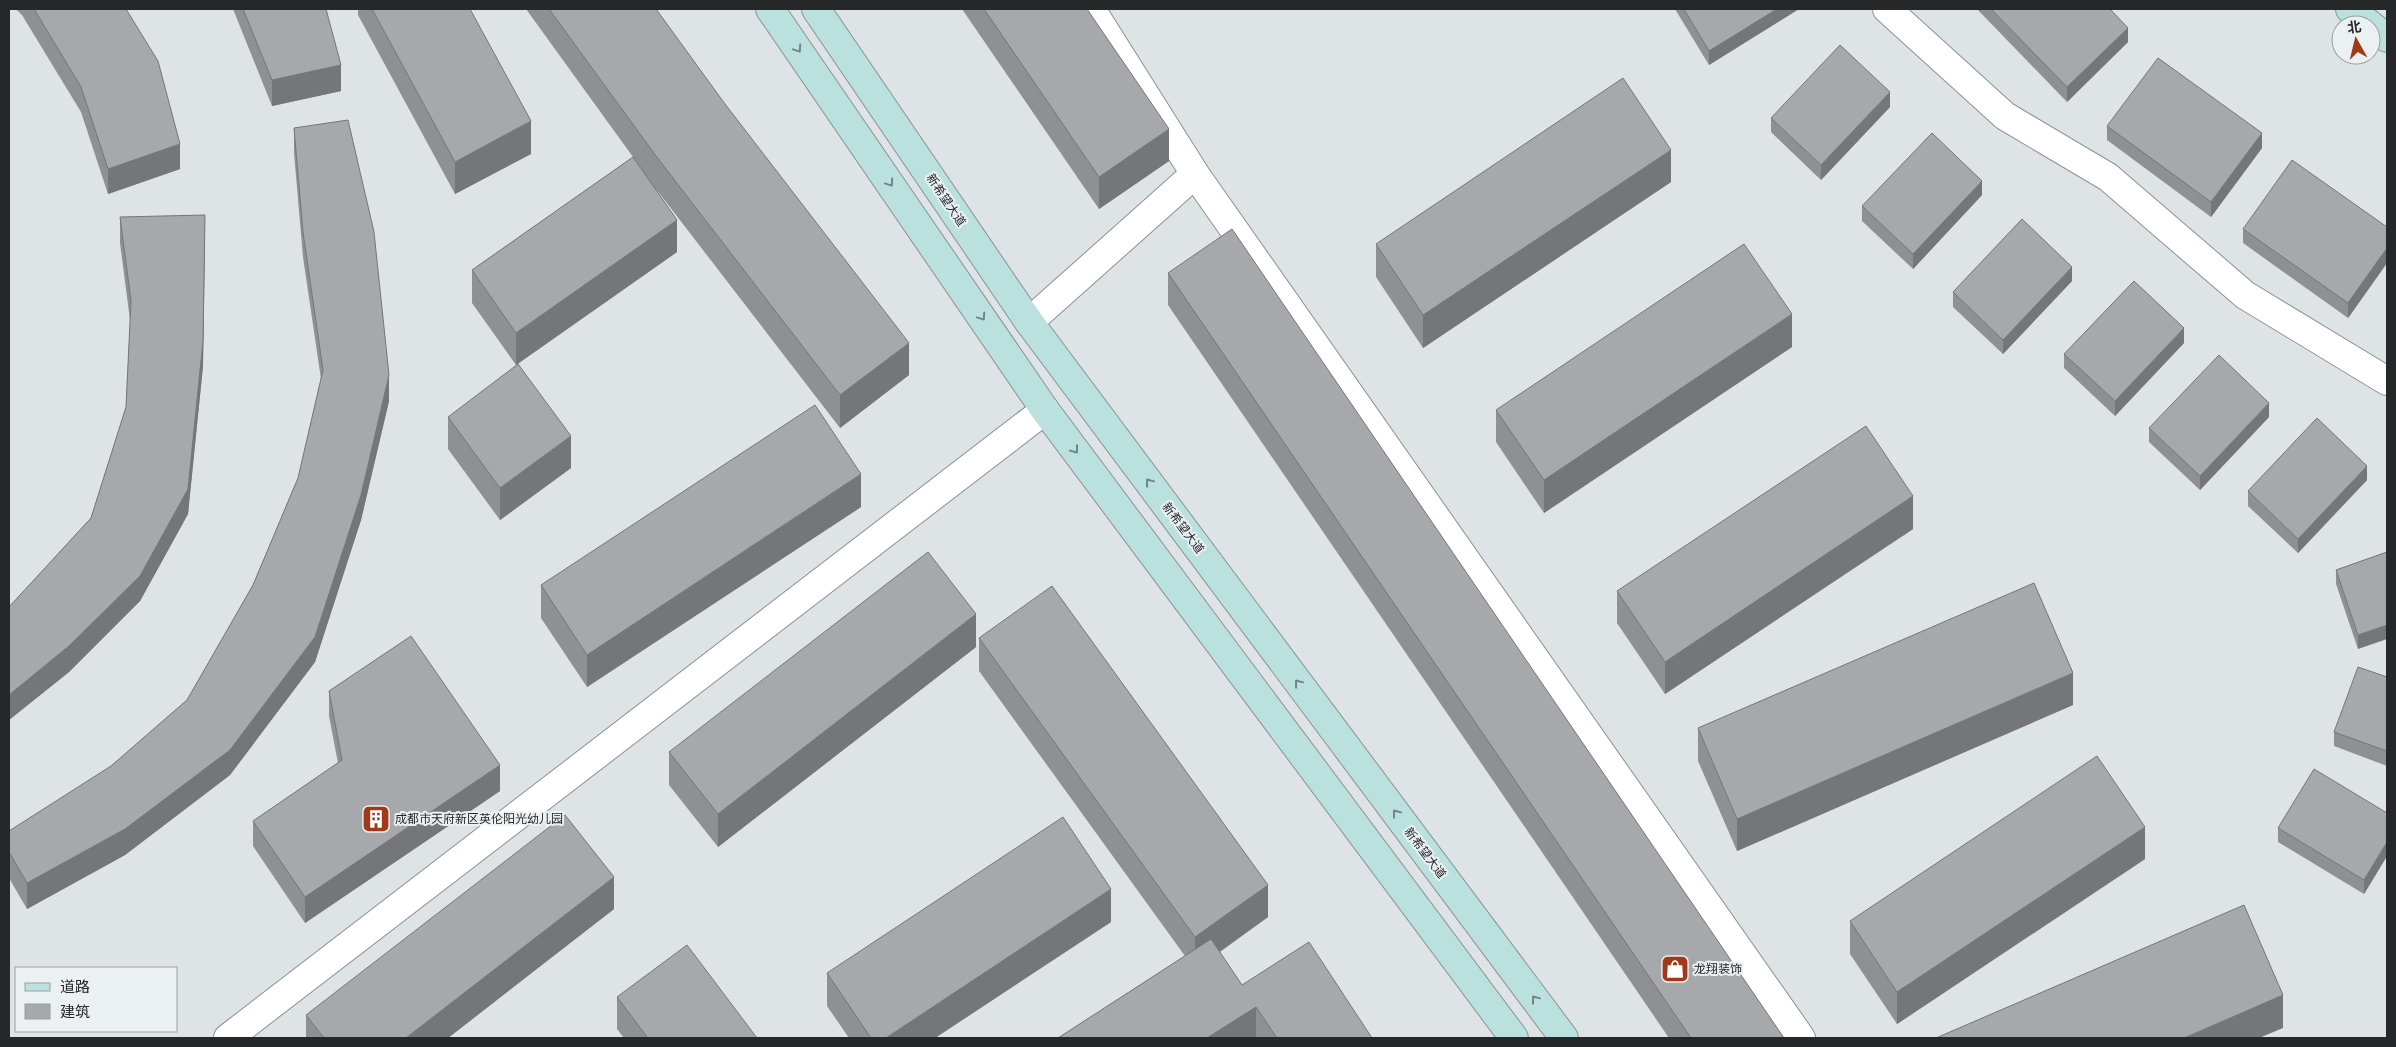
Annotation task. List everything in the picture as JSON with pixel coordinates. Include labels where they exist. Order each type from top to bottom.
[{"type":"street","points":[[770,9],[1046,410],[1514,1038]]},
{"type":"street","name":"新希望大道","points":[[816,9],[1029,322],[1564,1038]]},
{"type":"street","points":[[1091,9],[1195,174],[1801,1038]]},
{"type":"street","points":[[1887,9],[2005,116],[2108,177],[2245,295],[2387,381]]},
{"type":"street","points":[[2350,9],[2387,38]]},
{"type":"street","points":[[1029,322],[1195,174]]},
{"type":"street","points":[[228,1038],[1046,410]]},
{"type":"building","points":[[34,9],[126,9],[158,61],[180,144],[108,169],[81,87]]},
{"type":"building","points":[[243,9],[326,9],[341,65],[272,80]]},
{"type":"building","points":[[372,9],[470,9],[531,121],[455,162]]},
{"type":"building","points":[[549,9],[656,9],[725,104],[909,343],[840,395],[656,156]]},
{"type":"building","points":[[984,9],[1087,9],[1169,129],[1099,177]]},
{"type":"building","points":[[1684,9],[1777,9],[1709,51]]},
{"type":"building","points":[[1991,9],[2110,9],[2128,28],[2067,87]]},
{"type":"building","points":[[1840,45],[1890,92],[1821,165],[1771,118]]},
{"type":"building","points":[[2158,58],[2262,133],[2211,202],[2107,126]]},
{"type":"building","points":[[1623,78],[1671,150],[1423,315],[1376,244]]},
{"type":"building","points":[[348,120],[374,232],[389,375],[361,495],[315,637],[230,750],[125,829],[27,883],[9,852],[9,831],[111,766],[187,700],[253,585],[298,478],[323,370],[303,232],[294,128]]},
{"type":"building","points":[[1932,133],[1982,181],[1913,254],[1862,206]]},
{"type":"building","points":[[633,157],[677,220],[516,333],[472,270]]},
{"type":"building","points":[[2292,160],[2387,227],[2387,248],[2348,303],[2243,229]]},
{"type":"building","points":[[205,215],[203,341],[188,489],[140,576],[69,646],[9,695],[9,607],[91,518],[126,407],[131,301],[120,217]]},
{"type":"building","points":[[2022,219],[2072,267],[2003,340],[1953,292]]},
{"type":"building","points":[[1232,229],[1784,1038],[1691,1038],[1168,273]]},
{"type":"building","points":[[1744,244],[1792,314],[1544,480],[1496,410]]},
{"type":"building","points":[[2134,281],[2184,328],[2115,401],[2064,354]]},
{"type":"building","points":[[2219,355],[2269,403],[2200,476],[2149,428]]},
{"type":"building","points":[[518,364],[571,436],[500,488],[448,417]]},
{"type":"building","points":[[815,405],[861,474],[587,655],[541,585]]},
{"type":"building","points":[[2317,418],[2367,466],[2298,539],[2248,491]]},
{"type":"building","points":[[1866,426],[1913,496],[1665,662],[1617,591]]},
{"type":"building","points":[[928,552],[976,614],[718,814],[669,752]]},
{"type":"building","points":[[2387,552],[2387,625],[2358,635],[2336,570]]},
{"type":"building","points":[[2034,583],[2073,673],[1737,819],[1698,728]]},
{"type":"building","points":[[1052,586],[1268,885],[1195,937],[979,638]]},
{"type":"building","name":"成都市天府新区英伦阳光幼儿园","points":[[411,636],[500,765],[305,897],[253,821],[342,760],[329,691]]},
{"type":"building","points":[[2358,667],[2387,677],[2387,751],[2334,732]]},
{"type":"building","points":[[2097,756],[2145,827],[1897,992],[1850,921]]},
{"type":"building","points":[[2314,769],[2387,813],[2387,842],[2364,880],[2278,828]]},
{"type":"building","points":[[565,815],[614,877],[406,1038],[324,1038],[306,1015]]},
{"type":"building","points":[[1063,817],[1111,889],[886,1038],[871,1038],[827,973]]},
{"type":"building","points":[[2244,905],[2283,995],[2184,1038],[1936,1038]]},
{"type":"building","points":[[1211,939],[1242,985],[1309,942],[1372,1038],[1277,1038],[1256,1007],[1207,1038],[1058,1038]]},
{"type":"building","points":[[687,945],[757,1038],[648,1038],[617,997]]},
{"type":"place","name":"成都市天府新区英伦阳光幼儿园","points":[[376,819]]},
{"type":"place","name":"龙翔装饰","points":[[1675,969]]}]
